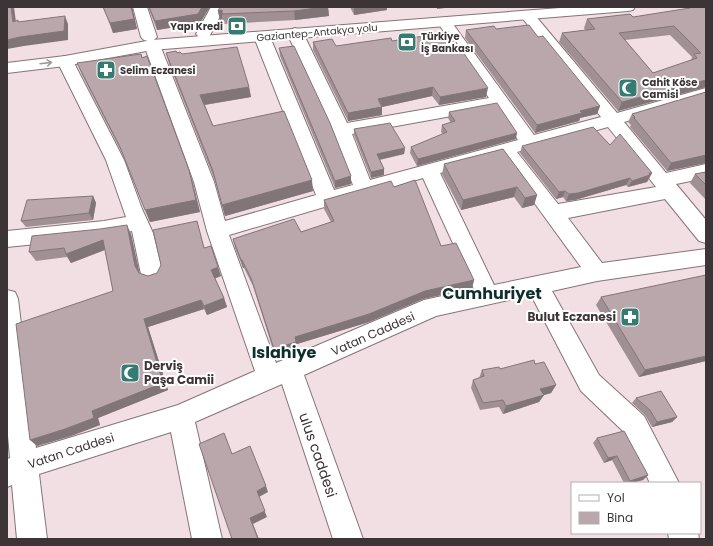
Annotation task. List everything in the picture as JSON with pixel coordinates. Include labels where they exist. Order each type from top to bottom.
[{"type":"street","name":"ulus caddesi","points":[[140,7],[151,41],[204,182],[209,223],[279,374],[348,539]]},
{"type":"street","points":[[204,34],[218,7]]},
{"type":"street","name":"Gaziantep-Antakya yolu","points":[[7,56],[204,34],[511,7]]},
{"type":"street","name":"Gaziantep-Antakya yolu","points":[[7,68],[65,61],[151,41],[262,37],[295,33],[628,7]]},
{"type":"street","points":[[528,16],[706,235]]},
{"type":"street","points":[[445,22],[499,102],[529,142]]},
{"type":"street","points":[[295,33],[341,130],[364,189]]},
{"type":"street","points":[[262,37],[327,198]]},
{"type":"street","points":[[65,61],[147,229],[152,274]]},
{"type":"street","points":[[209,223],[364,189],[706,93]]},
{"type":"street","points":[[341,130],[499,102]]},
{"type":"street","points":[[505,149],[597,272]]},
{"type":"street","points":[[430,170],[488,295]]},
{"type":"street","points":[[552,213],[666,186],[706,171]]},
{"type":"street","points":[[7,239],[104,229],[147,229]]},
{"type":"street","name":"Vatan Caddesi","points":[[16,469],[181,416],[432,307],[597,272],[706,257]]},
{"type":"street","points":[[537,284],[590,382],[635,425],[664,482]]},
{"type":"street","points":[[7,299],[16,469],[32,539]]},
{"type":"street","points":[[181,416],[207,539]]},
{"type":"building","points":[[7,7],[11,7],[13,22],[18,20],[18,22],[65,16],[64,31],[7,40]]},
{"type":"building","points":[[103,7],[131,7],[134,19],[110,23]]},
{"type":"building","points":[[149,7],[202,7],[198,14],[155,21]]},
{"type":"building","points":[[220,7],[324,7],[294,11],[222,14],[222,10],[218,11]]},
{"type":"building","points":[[689,7],[706,7],[706,80],[622,102],[562,33],[595,29],[587,19],[630,14],[633,17],[690,8]],"holes":[[[674,26],[701,53],[694,54],[697,58],[653,73],[619,33]]]},
{"type":"building","points":[[529,25],[538,37],[543,36],[600,106],[580,111],[582,113],[537,125],[466,30],[494,26],[496,29]]},
{"type":"building","points":[[449,32],[488,88],[440,97],[433,87],[378,99],[382,107],[348,113],[313,42],[332,39],[336,46],[391,38],[392,41]]},
{"type":"building","points":[[294,46],[330,123],[351,176],[335,181],[279,48]]},
{"type":"building","points":[[237,47],[249,87],[200,95],[213,126],[284,111],[312,180],[222,205],[213,171],[166,53],[176,51],[177,53],[180,52],[182,54]]},
{"type":"building","points":[[141,54],[142,58],[147,56],[189,170],[196,200],[145,210],[120,147],[77,63]]},
{"type":"building","points":[[706,92],[706,155],[671,163],[632,114]]},
{"type":"building","points":[[497,103],[517,133],[418,159],[411,147],[447,132],[442,125],[455,121],[449,112]]},
{"type":"building","points":[[390,123],[405,148],[377,154],[384,169],[371,172],[354,129]]},
{"type":"building","points":[[593,127],[610,145],[620,134],[652,173],[632,181],[630,178],[578,193],[569,194],[565,191],[559,192],[522,146]]},
{"type":"building","points":[[503,149],[537,195],[525,198],[517,187],[463,200],[444,164]]},
{"type":"building","points":[[706,172],[706,185],[695,174]]},
{"type":"building","points":[[415,180],[441,246],[456,243],[474,280],[425,291],[369,314],[295,337],[296,342],[274,349],[251,278],[241,260],[233,239],[294,219],[301,232],[334,221],[324,200],[391,181],[394,187]]},
{"type":"building","points":[[93,196],[89,213],[21,221],[27,200]]},
{"type":"building","points":[[197,221],[204,248],[211,246],[218,267],[211,270],[224,298],[204,306],[201,300],[144,319],[163,383],[92,411],[94,418],[30,440],[16,324],[113,291],[103,240],[66,254],[64,248],[29,252],[32,236],[127,225],[135,266],[139,273],[148,276],[157,273],[161,265],[153,230]]},
{"type":"building","points":[[706,275],[706,356],[645,370],[601,297]]},
{"type":"building","points":[[534,360],[535,364],[544,362],[556,385],[540,389],[544,395],[506,406],[503,400],[483,403],[473,380],[484,376],[482,370],[499,367],[500,369]]},
{"type":"building","points":[[661,391],[677,417],[657,422],[650,410],[636,398]]},
{"type":"building","points":[[624,431],[648,475],[630,481],[617,456],[608,458],[597,438]]},
{"type":"building","points":[[224,433],[232,454],[250,446],[266,486],[257,491],[265,511],[250,518],[258,539],[232,539],[199,444]]},
{"type":"place","name":"Yapı Kredi","points":[[237,26]]},
{"type":"place","name":"Türkiye İş Bankası","points":[[407,42]]},
{"type":"place","name":"Selim Eczanesi","points":[[106,70]]},
{"type":"place","name":"Cahit Köse Camisi","points":[[628,88]]},
{"type":"place","name":"Bulut Eczanesi","points":[[630,317]]},
{"type":"place","name":"Derviş Paşa Camii","points":[[130,373]]},
{"type":"district","name":"Cumhuriyet","points":[[492,293]]},
{"type":"district","name":"Islahiye","points":[[284,352]]}]
